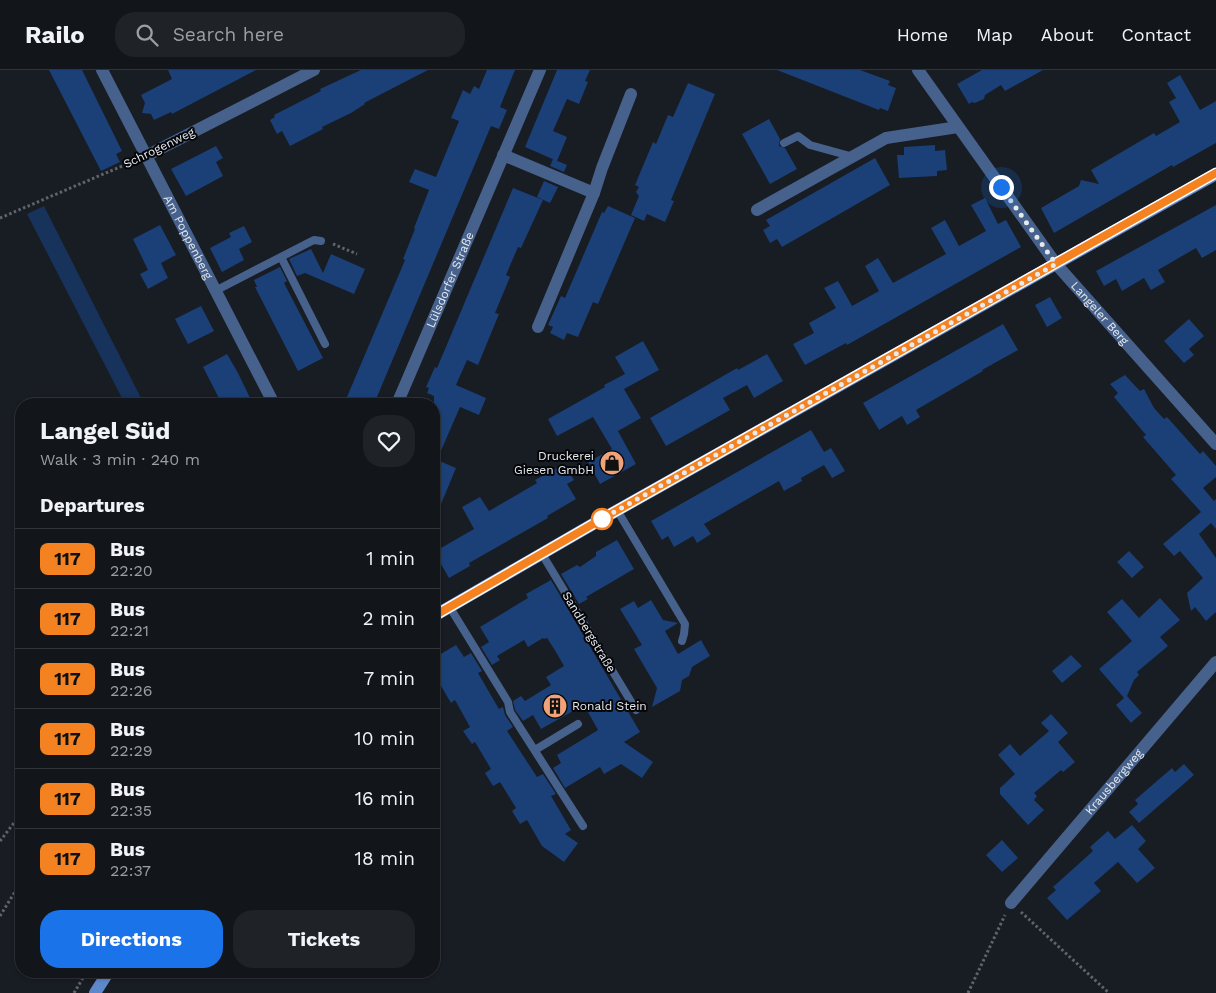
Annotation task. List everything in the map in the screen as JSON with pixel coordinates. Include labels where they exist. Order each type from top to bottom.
[{"type":"street","name":"Am Poppenberg","points":[[102,70],[271,398]]},
{"type":"street","name":"Schrogenweg","points":[[146,156],[314,70]]},
{"type":"street","name":"Lülsdorfer Straße","points":[[400,398],[540,70]]},
{"type":"street","name":"Langeler Berg","points":[[921,71],[958,127],[1056,264],[1216,444]]},
{"type":"street","points":[[538,327],[594,193],[631,94]]},
{"type":"street","points":[[757,210],[850,156],[886,138],[958,127]]},
{"type":"street","points":[[503,155],[594,193]]},
{"type":"street","points":[[440,612],[617,510],[1216,174]]},
{"type":"street","name":"Krausbergweg","points":[[1011,903],[1216,662]]},
{"type":"street","points":[[95,993],[105,978]]},
{"type":"lane","points":[[784,143],[798,136],[810,145],[850,156]]},
{"type":"lane","points":[[215,291],[308,243],[321,241]]},
{"type":"lane","points":[[281,257],[325,344]]},
{"type":"lane","points":[[617,510],[685,624],[682,641]]},
{"type":"lane","name":"Sandbergstraße","points":[[542,554],[636,710]]},
{"type":"lane","points":[[449,606],[508,702],[510,712],[583,826]]},
{"type":"lane","points":[[535,750],[578,724]]},
{"type":"path","name":"Schrogenweg","points":[[0,218],[146,156]]},
{"type":"path","points":[[321,241],[358,254]]},
{"type":"path","points":[[0,841],[15,822]]},
{"type":"path","points":[[0,916],[15,892]]},
{"type":"path","points":[[968,993],[996,930],[1011,903],[1109,993]]},
{"type":"path","points":[[74,993],[83,978]]},
{"type":"shaded area","points":[[44,206],[141,398],[122,398],[27,214]]},
{"type":"building","points":[[49,70],[82,70],[122,151],[116,154],[120,162],[101,171]]},
{"type":"building","points":[[168,70],[256,70],[172,114],[171,112],[154,120],[151,114],[142,113],[145,103],[141,95],[172,79]]},
{"type":"building","points":[[361,70],[428,70],[364,103],[351,113],[290,146],[282,131],[277,134],[270,120],[275,117],[274,115],[321,91],[320,89]]},
{"type":"building","points":[[487,70],[515,70],[500,107],[507,110],[499,129],[491,126],[377,398],[347,398],[405,260],[403,259],[429,190],[409,182],[415,169],[436,177],[459,121],[451,118],[463,90],[470,94],[474,86],[479,89]]},
{"type":"building","points":[[557,70],[590,70],[585,81],[588,82],[579,104],[567,99],[553,131],[567,137],[557,161],[525,147]]},
{"type":"building","points":[[777,70],[860,70],[890,81],[888,85],[896,88],[888,111],[880,108],[879,110]]},
{"type":"building","points":[[982,70],[1043,70],[1005,91],[1001,85],[985,95],[984,99],[969,104],[957,84]]},
{"type":"building","points":[[1180,75],[1200,110],[1216,101],[1216,143],[1173,167],[1172,165],[1054,233],[1041,208],[1079,186],[1081,180],[1099,184],[1091,170],[1154,133],[1156,136],[1180,122],[1169,102],[1176,98],[1167,83]]},
{"type":"building","points":[[688,83],[715,94],[671,200],[674,201],[665,222],[647,214],[644,221],[631,215],[639,196],[636,192],[639,187],[635,185],[653,142],[656,144],[668,115],[673,117]]},
{"type":"building","points":[[769,119],[780,139],[779,146],[785,148],[797,169],[770,184],[742,134]]},
{"type":"building","points":[[935,145],[935,151],[945,150],[947,170],[937,171],[937,176],[899,178],[897,155],[904,155],[904,147]]},
{"type":"building","points":[[216,146],[223,158],[216,162],[223,176],[186,196],[171,169]]},
{"type":"building","points":[[875,158],[890,185],[782,247],[777,239],[770,243],[763,230],[770,226],[766,220]]},
{"type":"building","points":[[553,159],[567,165],[564,172],[550,166]]},
{"type":"building","points":[[544,181],[558,187],[550,203],[537,197]]},
{"type":"building","points":[[513,188],[543,200],[521,248],[518,247],[506,275],[510,277],[495,313],[499,314],[478,365],[467,360],[456,385],[486,398],[479,415],[460,407],[440,453],[440,398],[434,398],[434,396],[427,393],[429,388],[426,387],[435,367],[437,368]]},
{"type":"building","points":[[985,198],[998,224],[1006,220],[1021,247],[847,345],[846,343],[805,365],[793,344],[814,333],[809,323],[836,308],[824,288],[838,281],[852,306],[879,291],[865,266],[878,258],[893,283],[946,254],[931,228],[945,220],[959,246],[986,231],[971,205]]},
{"type":"building","points":[[1216,205],[1216,250],[1202,258],[1196,248],[1158,270],[1165,282],[1151,290],[1144,278],[1122,291],[1116,279],[1104,286],[1096,271]]},
{"type":"building","points":[[608,206],[635,218],[598,304],[593,302],[578,337],[567,333],[564,340],[550,333],[553,327],[548,325],[561,296],[565,298],[602,212],[604,213]]},
{"type":"building","points":[[160,225],[176,255],[161,263],[168,278],[148,289],[140,274],[148,270],[133,239]]},
{"type":"building","points":[[244,226],[252,242],[239,249],[244,260],[222,272],[210,248],[231,237],[229,233]]},
{"type":"building","points":[[311,249],[323,273],[331,254],[365,269],[354,294],[305,273],[297,276],[289,259]]},
{"type":"building","points":[[280,267],[287,281],[284,283],[323,358],[298,371],[255,287],[257,287],[254,280]]},
{"type":"building","points":[[1050,297],[1062,318],[1047,327],[1035,305]]},
{"type":"building","points":[[201,306],[214,331],[188,344],[175,319]]},
{"type":"building","points":[[1189,319],[1204,336],[1189,349],[1194,355],[1184,363],[1164,341]]},
{"type":"building","points":[[1003,324],[1018,350],[916,410],[920,417],[907,425],[902,416],[879,430],[863,403]]},
{"type":"building","points":[[643,341],[659,370],[624,389],[641,418],[618,431],[636,464],[600,484],[588,462],[612,449],[593,417],[557,436],[548,419],[625,374],[615,357]]},
{"type":"building","points":[[227,354],[250,398],[219,398],[203,367]]},
{"type":"building","points":[[767,354],[783,381],[754,398],[747,385],[723,398],[730,410],[666,446],[650,418],[737,368],[738,370]]},
{"type":"building","points":[[1125,375],[1140,391],[1144,389],[1154,408],[1164,419],[1167,417],[1200,454],[1203,451],[1216,466],[1216,477],[1203,488],[1214,501],[1216,499],[1216,529],[1211,523],[1199,534],[1216,558],[1216,612],[1206,621],[1195,607],[1191,611],[1187,593],[1203,578],[1180,551],[1174,556],[1163,544],[1201,512],[1171,479],[1176,475],[1143,437],[1146,435],[1114,397],[1118,393],[1110,384]]},
{"type":"building","points":[[811,430],[824,452],[831,448],[845,471],[832,478],[824,465],[801,478],[802,481],[784,491],[779,481],[704,524],[711,534],[697,543],[693,536],[674,547],[668,536],[662,540],[651,521]]},
{"type":"building","points":[[440,461],[456,468],[440,507]]},
{"type":"building","points":[[564,464],[574,480],[567,484],[576,499],[547,516],[548,518],[469,563],[470,566],[449,578],[440,562],[440,549],[474,529],[462,507],[480,497],[489,511],[537,483],[535,480]]},
{"type":"building","points":[[617,540],[634,569],[586,597],[588,599],[579,604],[561,574],[577,565],[580,567],[596,556],[596,552]]},
{"type":"building","points":[[1129,551],[1144,567],[1132,578],[1117,562]]},
{"type":"building","points":[[551,580],[640,732],[624,742],[653,762],[642,778],[621,764],[604,774],[600,767],[565,788],[553,768],[561,763],[557,755],[598,730],[584,705],[541,729],[533,715],[523,721],[515,710],[513,701],[521,696],[525,701],[551,685],[546,677],[564,666],[556,652],[547,638],[543,638],[528,647],[524,640],[497,656],[500,660],[492,665],[481,647],[489,642],[480,627],[528,598],[526,594]]},
{"type":"building","points":[[1160,598],[1180,620],[1160,637],[1168,646],[1137,672],[1139,675],[1134,680],[1127,696],[1142,713],[1131,723],[1116,705],[1124,698],[1099,669],[1132,641],[1107,612],[1122,599],[1139,618]]},
{"type":"building","points":[[651,600],[663,620],[678,623],[665,631],[678,654],[701,640],[710,656],[692,667],[689,676],[682,680],[680,691],[652,707],[657,688],[634,649],[642,645],[620,609],[634,601],[638,608]]},
{"type":"building","points":[[456,645],[464,657],[471,653],[482,671],[478,673],[499,709],[503,707],[505,715],[513,727],[507,731],[537,777],[543,774],[556,794],[551,796],[571,830],[565,834],[578,843],[564,862],[542,846],[527,820],[520,824],[512,811],[516,808],[500,782],[493,786],[485,773],[491,769],[475,742],[472,744],[463,731],[470,727],[455,700],[451,703],[440,684],[440,654]]},
{"type":"building","points":[[1071,655],[1082,666],[1062,683],[1052,671]]},
{"type":"building","points":[[1051,714],[1068,733],[1058,742],[1075,762],[1063,772],[1061,770],[1034,793],[1037,796],[1034,800],[1044,810],[1028,825],[1000,794],[1000,788],[1015,774],[998,755],[1010,744],[1020,756],[1049,731],[1041,723]]},
{"type":"building","points":[[1184,764],[1194,775],[1139,823],[1129,812],[1138,804],[1135,800],[1172,768],[1175,772]]},
{"type":"building","points":[[1132,825],[1146,841],[1138,849],[1155,868],[1137,883],[1118,862],[1094,883],[1101,891],[1067,920],[1047,898],[1056,890],[1053,887],[1093,851],[1090,847],[1108,831],[1115,839]]},
{"type":"building","points":[[1002,840],[1018,858],[1002,872],[986,855]]},
{"type":"bus line","name":"117","points":[[440,612],[1216,173]]},
{"type":"place","name":"Druckerei Giesen GmbH","points":[[612,463]]},
{"type":"place","name":"Ronald Stein","points":[[555,706]]},
{"type":"route","points":[[602,519],[600,520],[1056,264],[1001,187]]}]
